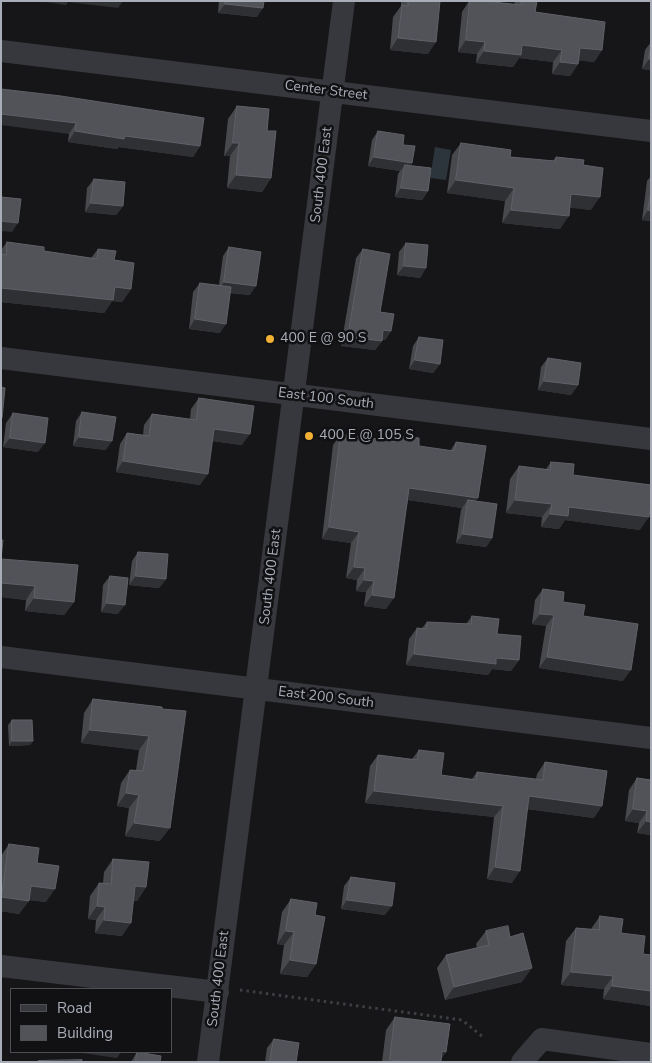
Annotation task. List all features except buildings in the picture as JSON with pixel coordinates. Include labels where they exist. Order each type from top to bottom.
[{"type":"street","name":"South 400 East","points":[[208,1062],[344,1]]},
{"type":"street","name":"Center Street","points":[[1,51],[651,131]]},
{"type":"street","name":"East 100 South","points":[[1,358],[651,439]]},
{"type":"street","name":"East 200 South","points":[[1,657],[651,738]]},
{"type":"street","points":[[1,966],[218,992]]},
{"type":"street","points":[[522,1062],[542,1039],[651,1054]]},
{"type":"path","points":[[240,990],[462,1020],[483,1037]]},
{"type":"shaded area","points":[[435,147],[451,150],[446,180],[430,178]]},
{"type":"place","name":"400 E @ 90 S","points":[[270,339]]},
{"type":"place","name":"400 E @ 105 S","points":[[309,436]]}]
